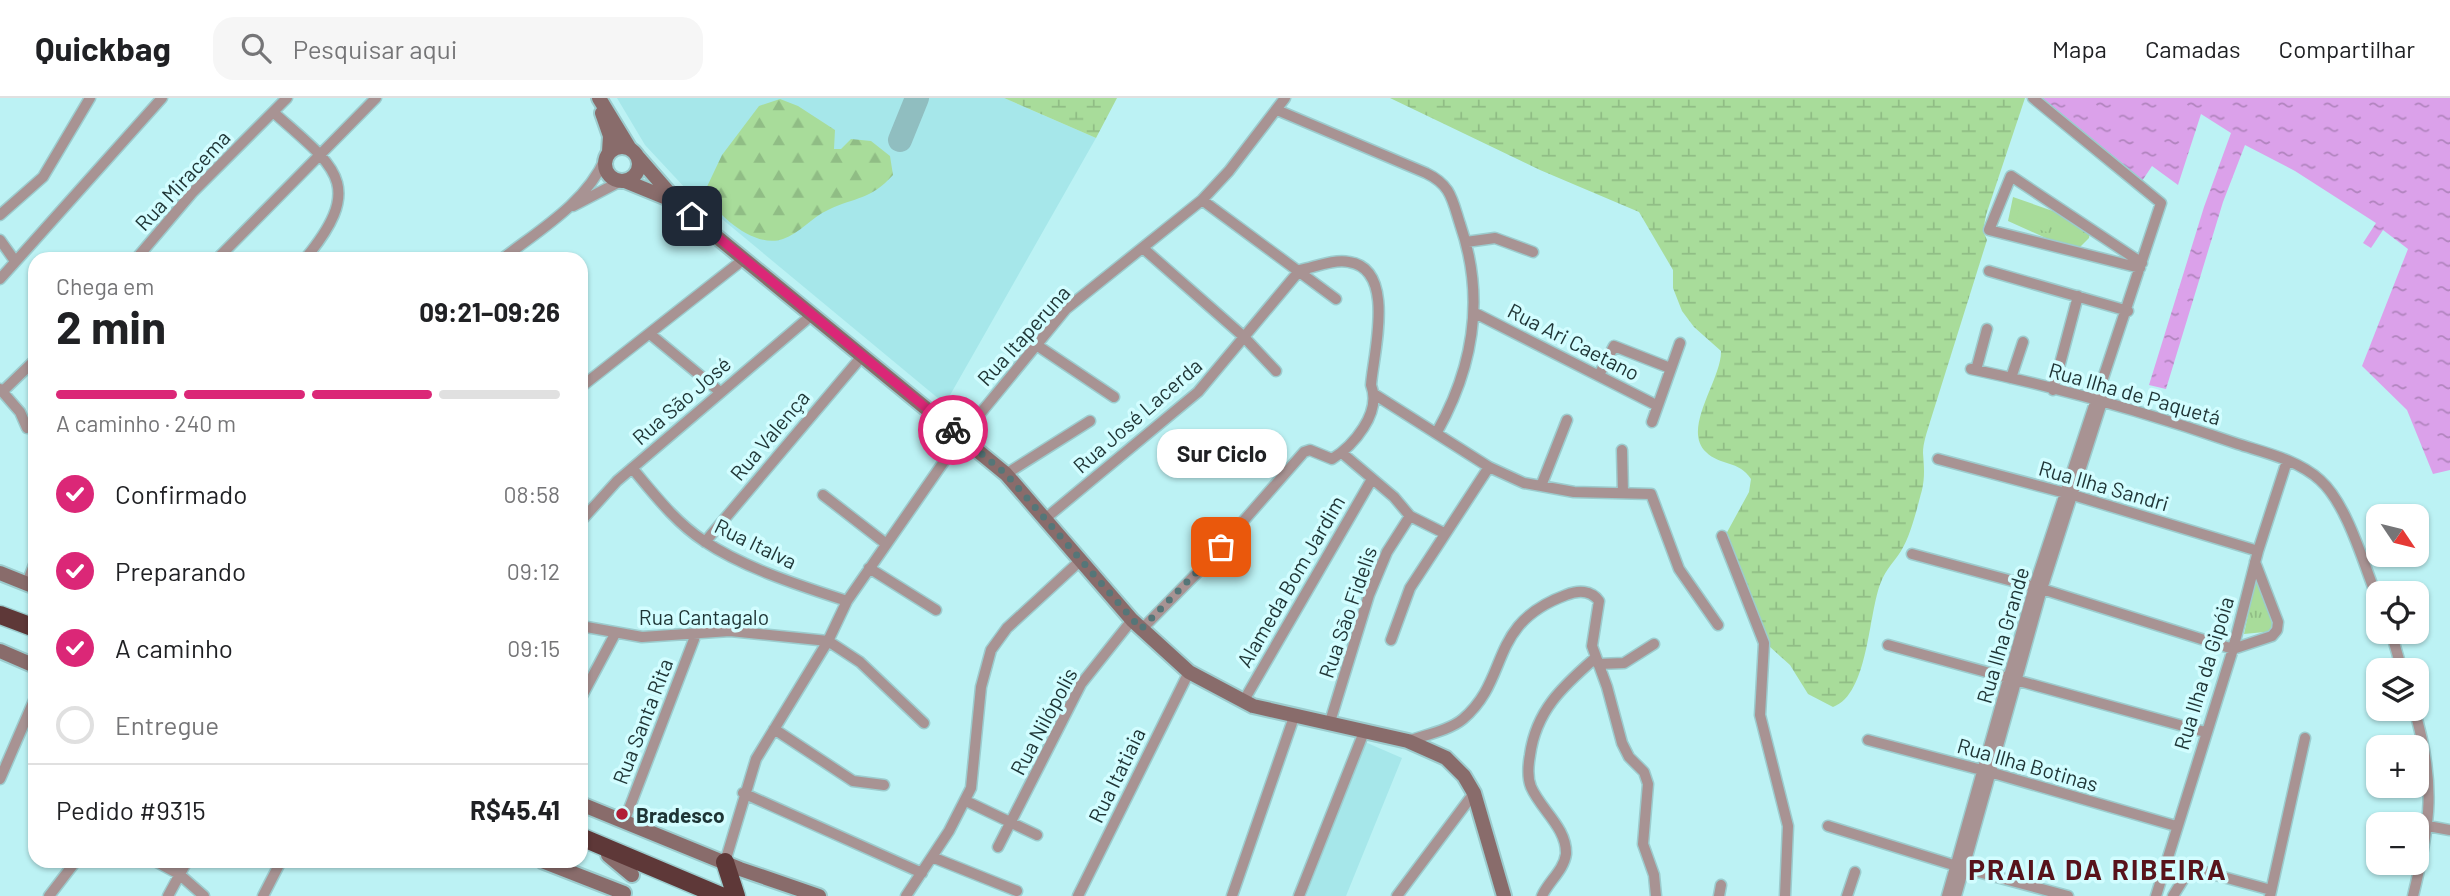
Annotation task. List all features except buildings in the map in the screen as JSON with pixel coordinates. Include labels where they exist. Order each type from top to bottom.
[{"type":"highway","points":[[0,615],[28,625]]},
{"type":"highway","points":[[588,846],[702,891]]},
{"type":"highway","points":[[588,847],[608,855],[629,882],[702,891],[729,877]]},
{"type":"highway","points":[[702,891],[713,875],[729,877]]},
{"type":"main road","points":[[599,98],[634,153],[678,203],[1006,474],[1137,625],[1189,672],[1242,702],[1294,717],[1408,741],[1446,758],[1464,776],[1474,793],[1504,896]]},
{"type":"main road","points":[[599,98],[610,136],[606,172],[678,203]]},
{"type":"main road","points":[[606,156],[619,146],[634,153]]},
{"type":"main road","points":[[623,181],[637,172],[634,153]]},
{"type":"main road","points":[[0,573],[28,584]]},
{"type":"main road","points":[[0,651],[28,663]]},
{"type":"main road","points":[[588,807],[624,822],[729,877],[819,896]]},
{"type":"main road","points":[[571,868],[629,882]]},
{"type":"street","points":[[0,215],[43,177],[90,98]]},
{"type":"street","points":[[0,279],[162,98]]},
{"type":"street","name":"Rua Miracema","points":[[142,252],[192,193],[287,98]]},
{"type":"street","points":[[224,252],[376,98]]},
{"type":"street","name":"Rua Itaperuna","points":[[729,877],[743,793],[756,759],[828,641],[847,601],[885,543],[961,437],[1066,309],[1202,200],[1285,98]]},
{"type":"street","name":"Rua Ilha Grande","points":[[1947,896],[1989,772],[2038,588],[2161,202],[2033,98]]},
{"type":"street","points":[[1277,110],[1436,178],[1448,188],[1466,242],[1475,281],[1475,313],[1455,393],[1437,432]]},
{"type":"street","points":[[272,112],[321,154],[335,181],[339,206],[332,223],[310,252]]},
{"type":"street","points":[[511,252],[569,207],[599,173],[606,156]]},
{"type":"street","points":[[2011,176],[2141,265],[1989,230],[2011,176]]},
{"type":"street","points":[[569,207],[623,181]]},
{"type":"street","points":[[1202,200],[1336,299]]},
{"type":"street","points":[[1466,242],[1495,238],[1533,252]]},
{"type":"street","points":[[0,240],[15,261]]},
{"type":"street","points":[[1144,249],[1243,336],[1276,371]]},
{"type":"street","points":[[588,382],[744,259]]},
{"type":"street","points":[[1300,270],[1351,262],[1365,270],[1375,284],[1380,302],[1371,411],[1364,426],[1342,453],[1410,516],[1444,533]]},
{"type":"street","name":"Rua José Lacerda","points":[[1046,518],[1198,392],[1300,270]]},
{"type":"street","points":[[1989,271],[2128,311]]},
{"type":"street","points":[[2053,390],[2078,296]]},
{"type":"street","name":"Rua Ari Caetano","points":[[1475,313],[1656,405]]},
{"type":"street","name":"Rua São José","points":[[588,514],[617,481],[719,391],[813,314]]},
{"type":"street","name":"Rua Ilha de Paquetá","points":[[1987,329],[1974,369],[2196,429],[2287,461],[2322,481],[2335,499],[2370,581]]},
{"type":"street","points":[[650,334],[719,391]]},
{"type":"street","points":[[2011,378],[2023,342]]},
{"type":"street","points":[[1652,422],[1680,343]]},
{"type":"street","points":[[1035,344],[1114,397]]},
{"type":"street","points":[[1599,375],[1614,346],[1670,368]]},
{"type":"street","name":"Rua Valença","points":[[705,542],[863,355]]},
{"type":"street","points":[[27,428],[20,412],[1,390],[28,366]]},
{"type":"street","points":[[1374,394],[1489,467],[1516,480],[1574,492],[1644,492],[1655,498],[1679,569],[1718,625]]},
{"type":"street","points":[[1541,486],[1567,420]]},
{"type":"street","points":[[1006,474],[1090,421]]},
{"type":"street","name":"Rua Nilópolis","points":[[998,847],[1081,684],[1137,625],[1203,567],[1304,452],[1310,450],[1332,459],[1342,453]]},
{"type":"street","points":[[1622,450],[1623,493]]},
{"type":"street","name":"Rua Ilha Sandri","points":[[1938,459],[2069,494],[2258,551]]},
{"type":"street","name":"Rua Ilha da Gipóia","points":[[2155,896],[2233,649],[2258,551],[2287,461]]},
{"type":"street","points":[[1391,640],[1410,588],[1489,467]]},
{"type":"street","name":"Rua Italva","points":[[632,468],[662,504],[705,542],[788,581],[847,601]]},
{"type":"street","name":"Alameda Bom Jardim","points":[[1242,702],[1372,479]]},
{"type":"street","points":[[823,495],[885,543]]},
{"type":"street","name":"Rua São Fidelis","points":[[1329,725],[1369,595],[1387,552],[1410,516]]},
{"type":"street","points":[[1722,536],[1764,643],[1760,715],[1788,826],[1785,896]]},
{"type":"street","points":[[1912,554],[2038,588],[2233,649],[2272,636],[2277,630],[2278,622],[2255,562]]},
{"type":"street","points":[[906,896],[966,802],[975,774],[981,687],[991,650],[1007,628],[1081,560]]},
{"type":"street","points":[[869,568],[936,610]]},
{"type":"street","points":[[1408,741],[1461,721],[1475,706],[1509,636],[1543,603],[1575,591],[1589,592],[1597,597],[1600,607],[1592,646],[1596,661],[1607,687],[1622,743],[1629,758],[1644,772],[1648,784],[1643,844],[1654,875],[1656,896]]},
{"type":"street","name":"Rua Cantagalo","points":[[588,627],[642,637],[730,631],[828,641]]},
{"type":"street","points":[[588,685],[615,634]]},
{"type":"street","name":"Rua Santa Rita","points":[[624,822],[695,634]]},
{"type":"street","points":[[828,641],[860,662],[924,723]]},
{"type":"street","points":[[1542,896],[1562,867],[1565,843],[1531,787],[1528,771],[1536,726],[1550,701],[1596,661],[1624,663],[1654,644]]},
{"type":"street","points":[[1888,645],[2205,732]]},
{"type":"street","name":"Rua Itatiaia","points":[[1078,896],[1189,672]]},
{"type":"street","points":[[0,779],[28,714]]},
{"type":"street","points":[[1233,896],[1294,717]]},
{"type":"street","points":[[2418,721],[2430,799],[2429,812]]},
{"type":"street","points":[[774,729],[853,781],[884,785]]},
{"type":"street","points":[[1299,896],[1364,732]]},
{"type":"street","points":[[2173,896],[2186,875],[2205,872],[2270,893],[2305,738]]},
{"type":"street","name":"Rua Ilha Botinas","points":[[1868,740],[2176,827]]},
{"type":"street","points":[[743,793],[922,873]]},
{"type":"street","points":[[1397,896],[1474,793]]},
{"type":"street","points":[[966,802],[1037,835]]},
{"type":"street","points":[[1828,826],[1959,867],[2068,896]]},
{"type":"street","points":[[2429,826],[2450,830]]},
{"type":"street","points":[[932,857],[1017,891]]},
{"type":"street","name":"Rua Ilha Grande","points":[[1956,896],[1959,867]]},
{"type":"street","points":[[49,896],[71,868]]},
{"type":"street","points":[[168,868],[204,896]]},
{"type":"street","points":[[168,896],[183,868]]},
{"type":"street","points":[[263,896],[277,868]]},
{"type":"street","points":[[1847,896],[1854,872]]},
{"type":"street","points":[[2413,896],[2418,875]]},
{"type":"shaded area","points":[[617,98],[1004,98],[1096,138],[945,404],[687,190],[645,145]]},
{"type":"shaded area","points":[[1365,742],[1402,758],[1346,896],[1306,896]]},
{"type":"green space","points":[[1004,98],[1117,98],[1096,138]]},
{"type":"green space","points":[[1390,98],[2025,98],[1986,215],[1983,231],[1987,240],[1925,438],[1923,485],[1913,521],[1905,545],[1881,582],[1861,670],[1845,699],[1833,707],[1808,694],[1790,665],[1769,646],[1725,536],[1749,492],[1751,479],[1741,469],[1706,452],[1700,442],[1698,430],[1704,403],[1720,362],[1721,351],[1694,327],[1682,311],[1673,288],[1673,270],[1639,212],[1540,170]]},
{"type":"green space","points":[[780,99],[798,106],[835,130],[834,149],[841,149],[851,139],[871,141],[890,156],[893,175],[870,194],[828,210],[789,237],[772,241],[749,235],[738,228],[718,211],[704,193],[722,155],[759,106]]},
{"type":"green space","points":[[2013,197],[2073,218],[2090,231],[2089,238],[2080,247],[2057,243],[2008,221]]},
{"type":"green space","points":[[2020,202],[2053,212],[2047,232],[2016,222]]},
{"type":"green space","points":[[2256,576],[2275,631],[2244,634]]},
{"type":"water","points":[[2037,98],[2450,98],[2450,470],[2433,474],[2407,410],[2362,366],[2408,249],[2383,230],[2371,248],[2363,243],[2376,223],[2295,171],[2245,145],[2223,202],[2166,389],[2149,385],[2204,207],[2231,133],[2201,114],[2178,185],[2152,166],[2142,181]]},
{"type":"taxiway","points":[[900,140],[917,98]]},
{"type":"way so far","points":[[953,430],[1006,474],[1036,505],[1141,629],[1221,547]]},
{"type":"place","name":"Sur Ciclo","points":[[1221,547]]},
{"type":"place","name":"Bradesco","points":[[622,814]]},
{"type":"district","name":"PRAIA DA RIBEIRA","points":[[2098,869]]},
{"type":"route","points":[[692,216],[953,430]]}]
